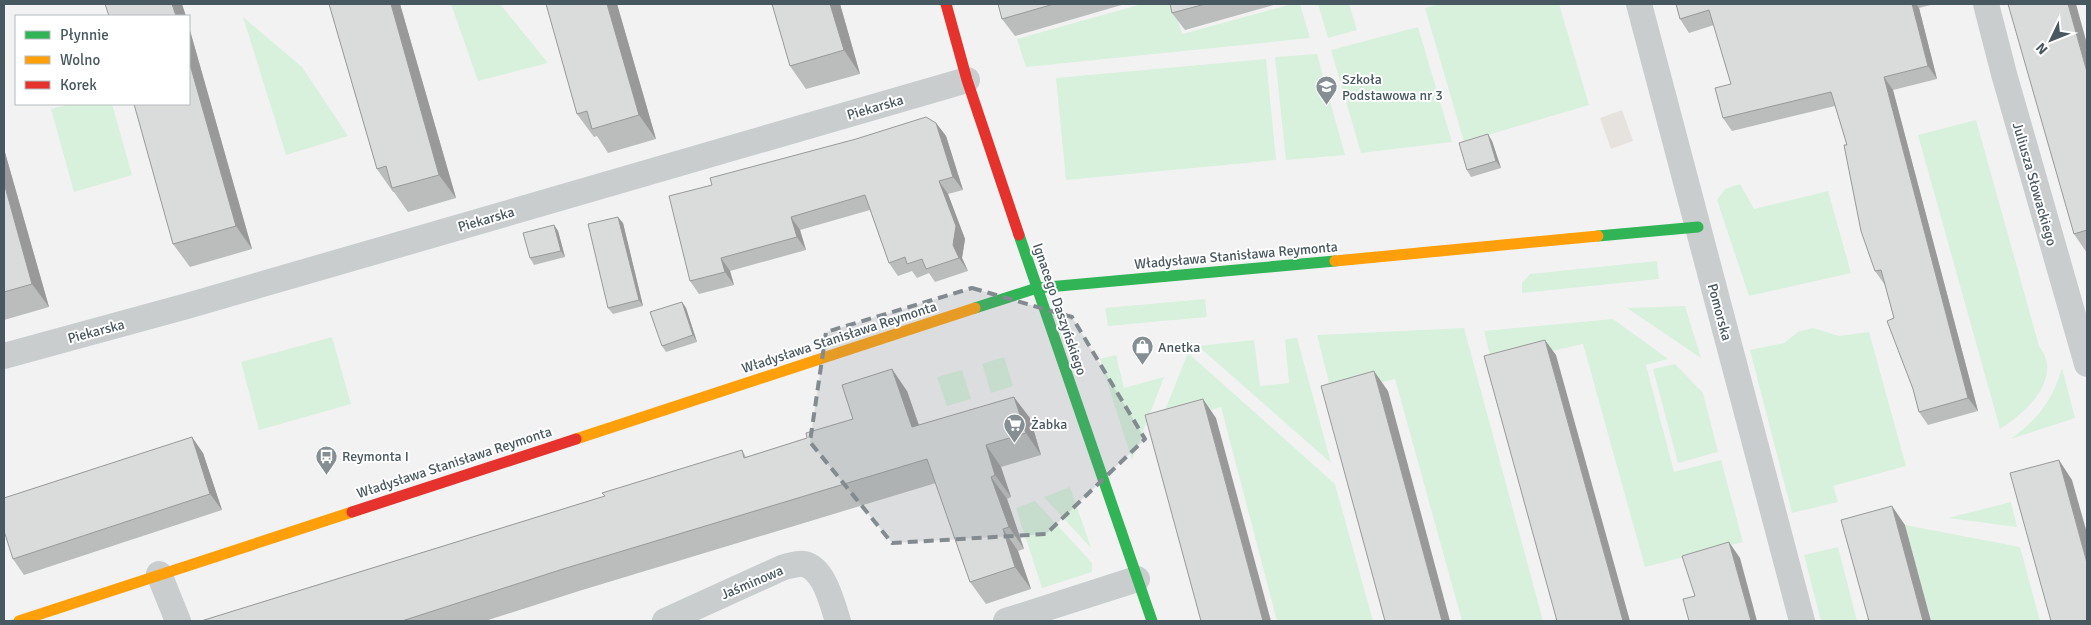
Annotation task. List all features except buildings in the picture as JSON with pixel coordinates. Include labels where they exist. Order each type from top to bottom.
[{"type":"street","name":"Ignacego Daszyńskiego","points":[[946,4],[967,80],[1152,621]]},
{"type":"street","name":"Pomorska","points":[[1639,4],[1802,621]]},
{"type":"street","name":"Juliusza Słowackiego","points":[[1986,4],[2004,74],[2078,297],[2087,364]]},
{"type":"street","name":"Piekarska","points":[[4,356],[188,306],[967,80]]},
{"type":"street","name":"Władysława Stanisława Reymonta","points":[[19,621],[1037,288],[1698,228]]},
{"type":"street","name":"Jaśminowa","points":[[665,621],[776,571],[803,563],[813,568],[820,577],[838,621]]},
{"type":"street","points":[[159,574],[178,621]]},
{"type":"street","points":[[1006,621],[1137,579]]},
{"type":"highlighted area","points":[[972,288],[1072,317],[1145,439],[1046,534],[892,543],[810,442],[826,332]]},
{"type":"green space","points":[[451,4],[500,4],[548,63],[478,81]]},
{"type":"green space","points":[[1142,4],[1173,4],[1182,34],[1292,4],[1300,4],[1310,38],[1026,67],[1017,39]]},
{"type":"green space","points":[[1318,4],[1349,4],[1357,30],[1328,38]]},
{"type":"green space","points":[[1440,4],[1559,4],[1589,105],[1464,142],[1425,8]]},
{"type":"green space","points":[[243,17],[302,67],[348,136],[286,155]]},
{"type":"green space","points":[[1418,27],[1452,142],[1361,153],[1331,50]]},
{"type":"green space","points":[[1317,54],[1345,155],[1286,160],[1275,57]]},
{"type":"green space","points":[[1266,59],[1276,160],[1066,180],[1056,78]]},
{"type":"green space","points":[[67,105],[112,105],[132,175],[74,192],[51,109]]},
{"type":"green space","points":[[1976,120],[2039,346],[2046,358],[2047,370],[2045,382],[2039,393],[2021,414],[2000,429],[1918,135]]},
{"type":"green space","points":[[1740,184],[1754,209],[1828,191],[1851,273],[1749,296],[1717,200],[1725,189]]},
{"type":"green space","points":[[1657,261],[1659,279],[1522,293],[1522,283],[1530,274]]},
{"type":"green space","points":[[1205,299],[1207,317],[1108,326],[1105,308]]},
{"type":"green space","points":[[1685,306],[1701,358],[1627,308]]},
{"type":"green space","points":[[1613,319],[1668,359],[1646,365],[1674,472],[1721,460],[1743,542],[1645,567],[1583,344],[1492,364],[1484,331]]},
{"type":"green space","points":[[1464,328],[1543,621],[1462,621],[1395,379],[1332,395],[1317,335]]},
{"type":"green space","points":[[1813,328],[1839,336],[1869,332],[1906,466],[1833,486],[1838,502],[1792,513],[1750,350],[1784,343],[1798,332]]},
{"type":"green space","points":[[332,337],[351,404],[259,430],[241,362]]},
{"type":"green space","points":[[1297,338],[1331,463],[1198,346],[1254,340],[1260,386],[1289,383],[1285,339]]},
{"type":"green space","points":[[1188,353],[1335,484],[1373,621],[1277,621],[1221,407],[1159,425]]},
{"type":"green space","points":[[1116,355],[1124,388],[1164,377],[1132,460],[1100,359]]},
{"type":"green space","points":[[1004,357],[1013,386],[991,393],[982,364]]},
{"type":"green space","points":[[1675,364],[1703,393],[1718,452],[1678,463],[1653,369]]},
{"type":"green space","points":[[2062,368],[2075,418],[2011,439],[2029,424],[2043,408],[2054,390]]},
{"type":"green space","points":[[962,370],[971,399],[947,406],[937,377]]},
{"type":"green space","points":[[1070,487],[1091,548],[1044,497]]},
{"type":"green space","points":[[1035,501],[1092,563],[1092,572],[1042,588],[1016,508]]},
{"type":"green space","points":[[2011,502],[2017,527],[1948,518]]},
{"type":"green space","points":[[1905,525],[2020,547],[2040,621],[1931,621]]},
{"type":"green space","points":[[1838,547],[1857,621],[1821,621],[1804,555]]},
{"type":"sand","points":[[1622,110],[1633,141],[1611,149],[1600,118]]},
{"type":"traffic: fast","points":[[1598,236],[1698,227]]},
{"type":"traffic: fast","points":[[1019,235],[1152,621]]},
{"type":"traffic: fast","points":[[975,308],[1037,288],[1335,261]]},
{"type":"traffic: slow","points":[[1335,261],[1598,236]]},
{"type":"traffic: slow","points":[[576,439],[975,308]]},
{"type":"traffic: slow","points":[[19,621],[352,512]]},
{"type":"traffic: jam","points":[[946,4],[967,80],[1019,235]]},
{"type":"traffic: jam","points":[[352,512],[576,439]]},
{"type":"place","name":"Szkoła Podstawowa nr 3","points":[[1326,106]]},
{"type":"place","name":"Anetka","points":[[1142,366]]},
{"type":"place","name":"Żabka","points":[[1015,443]]},
{"type":"place","name":"Reymonta I","points":[[326,475]]}]
